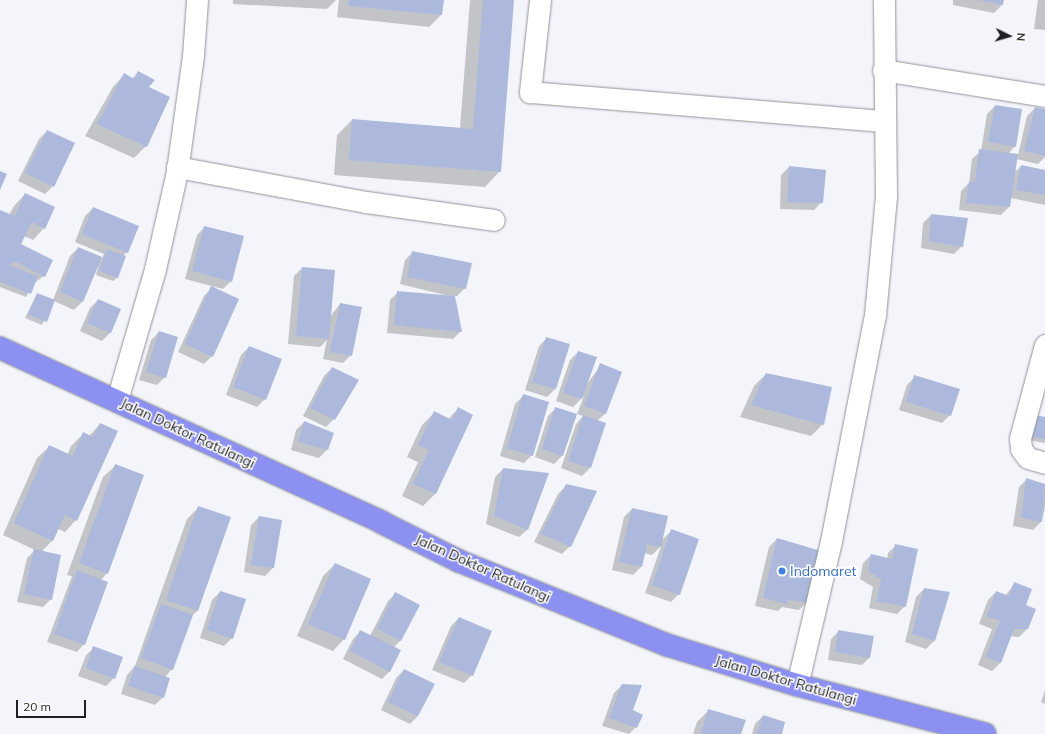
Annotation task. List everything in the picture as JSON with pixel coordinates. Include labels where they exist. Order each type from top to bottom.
[{"type":"highway","name":"Jalan Doktor Ratulangi","points":[[0,348],[117,400],[381,522],[459,561],[667,645],[796,685],[985,734]]},
{"type":"street","points":[[117,400],[155,269],[177,167],[193,56],[197,0]]},
{"type":"street","points":[[540,0],[530,92],[885,121]]},
{"type":"street","points":[[796,685],[831,542],[875,315],[886,197],[883,70],[884,0]]},
{"type":"street","points":[[883,70],[1045,96]]},
{"type":"street","points":[[177,167],[366,202],[494,220]]},
{"type":"street","points":[[1045,345],[1020,438],[1021,449],[1028,458],[1045,463]]},
{"type":"building","points":[[349,0],[444,0],[442,15],[348,6]]},
{"type":"building","points":[[483,0],[514,0],[501,172],[349,160],[352,119],[473,129]]},
{"type":"building","points":[[978,0],[1004,0],[1003,5]]},
{"type":"building","points":[[138,71],[155,80],[149,87],[170,97],[147,147],[97,124],[124,73],[134,79]]},
{"type":"building","points":[[995,105],[1022,109],[1016,147],[988,142]]},
{"type":"building","points":[[1035,107],[1045,109],[1045,156],[1024,151]]},
{"type":"building","points":[[47,130],[75,143],[54,187],[25,173]]},
{"type":"building","points":[[979,149],[1018,154],[1010,207],[966,203],[969,182],[975,182]]},
{"type":"building","points":[[1021,165],[1045,170],[1045,195],[1016,190]]},
{"type":"building","points":[[789,166],[826,170],[823,203],[787,202]]},
{"type":"building","points":[[0,171],[7,174],[0,190]]},
{"type":"building","points":[[25,193],[55,207],[45,229],[32,222],[21,244],[53,260],[45,277],[14,261],[11,266],[38,276],[31,294],[0,282],[0,210],[15,216]]},
{"type":"building","points":[[93,207],[139,226],[128,253],[82,234]]},
{"type":"building","points":[[931,214],[968,218],[963,247],[929,241]]},
{"type":"building","points":[[204,226],[244,236],[232,282],[192,271]]},
{"type":"building","points":[[78,247],[102,257],[83,302],[60,292]]},
{"type":"building","points":[[107,249],[126,256],[118,278],[99,271]]},
{"type":"building","points":[[412,251],[472,263],[466,289],[407,277]]},
{"type":"building","points":[[302,267],[335,270],[329,339],[296,336]]},
{"type":"building","points":[[211,286],[239,299],[213,357],[185,344]]},
{"type":"building","points":[[397,291],[455,296],[462,332],[394,325]]},
{"type":"building","points":[[37,293],[55,300],[47,322],[28,314]]},
{"type":"building","points":[[98,299],[121,309],[111,333],[87,323]]},
{"type":"building","points":[[340,303],[362,307],[352,356],[330,352]]},
{"type":"building","points":[[159,331],[178,337],[166,378],[146,372]]},
{"type":"building","points":[[546,337],[570,344],[556,389],[532,382]]},
{"type":"building","points":[[249,346],[282,359],[266,400],[233,387]]},
{"type":"building","points":[[578,351],[597,357],[582,399],[563,393]]},
{"type":"building","points":[[600,363],[622,372],[606,414],[584,406]]},
{"type":"building","points":[[332,367],[359,380],[335,420],[310,408]]},
{"type":"building","points":[[766,373],[832,387],[824,425],[751,405]]},
{"type":"building","points":[[914,375],[960,389],[951,416],[906,402]]},
{"type":"building","points":[[523,394],[549,402],[533,456],[507,448]]},
{"type":"building","points":[[458,407],[473,415],[436,494],[413,484],[429,450],[418,445],[434,411],[452,420]]},
{"type":"building","points":[[555,407],[577,414],[563,456],[542,449]]},
{"type":"building","points":[[583,415],[606,423],[591,468],[568,461]]},
{"type":"building","points":[[1035,415],[1045,417],[1045,439],[1031,437]]},
{"type":"building","points":[[304,421],[334,433],[328,450],[298,442]]},
{"type":"building","points":[[100,423],[118,431],[77,521],[65,515],[53,541],[14,523],[49,445],[73,456],[83,432],[93,437]]},
{"type":"building","points":[[115,464],[144,475],[108,574],[79,563]]},
{"type":"building","points":[[503,468],[549,473],[528,530],[494,516]]},
{"type":"building","points":[[1026,478],[1045,484],[1042,522],[1021,518]]},
{"type":"building","points":[[566,484],[597,491],[571,547],[541,534]]},
{"type":"building","points":[[198,506],[231,517],[198,611],[166,600]]},
{"type":"building","points":[[632,508],[668,516],[661,547],[647,544],[642,567],[619,562]]},
{"type":"building","points":[[259,516],[282,520],[274,568],[251,565]]},
{"type":"building","points":[[671,529],[699,539],[680,595],[652,585]]},
{"type":"building","points":[[777,538],[821,551],[808,603],[788,599],[787,604],[763,598]]},
{"type":"building","points":[[895,544],[918,549],[906,607],[877,601],[881,579],[868,571],[871,554],[892,559]]},
{"type":"building","points":[[34,549],[61,555],[52,600],[24,594]]},
{"type":"building","points":[[335,563],[371,579],[345,640],[308,624]]},
{"type":"building","points":[[77,570],[108,582],[85,645],[54,634]]},
{"type":"building","points":[[1014,582],[1032,589],[1026,605],[1036,609],[1028,629],[1014,629],[1001,663],[986,657],[1000,621],[987,616],[996,591],[1009,596]]},
{"type":"building","points":[[924,588],[950,592],[935,641],[912,634]]},
{"type":"building","points":[[220,591],[246,599],[233,639],[207,630]]},
{"type":"building","points":[[395,592],[420,605],[401,641],[377,629]]},
{"type":"building","points":[[161,604],[193,615],[173,670],[141,658]]},
{"type":"building","points":[[459,617],[492,631],[473,676],[439,662]]},
{"type":"building","points":[[360,630],[401,650],[390,672],[350,651]]},
{"type":"building","points":[[838,630],[874,636],[870,658],[835,652]]},
{"type":"building","points":[[93,646],[123,657],[115,679],[86,668]]},
{"type":"building","points":[[135,666],[170,678],[164,698],[128,686]]},
{"type":"building","points":[[404,669],[435,684],[418,716],[388,702]]},
{"type":"building","points":[[622,684],[642,685],[633,710],[643,715],[637,728],[609,718]]},
{"type":"building","points":[[708,709],[746,720],[741,734],[701,734]]},
{"type":"building","points":[[763,715],[785,722],[782,734],[757,734]]},
{"type":"place","name":"Indomaret","points":[[782,571]]}]
